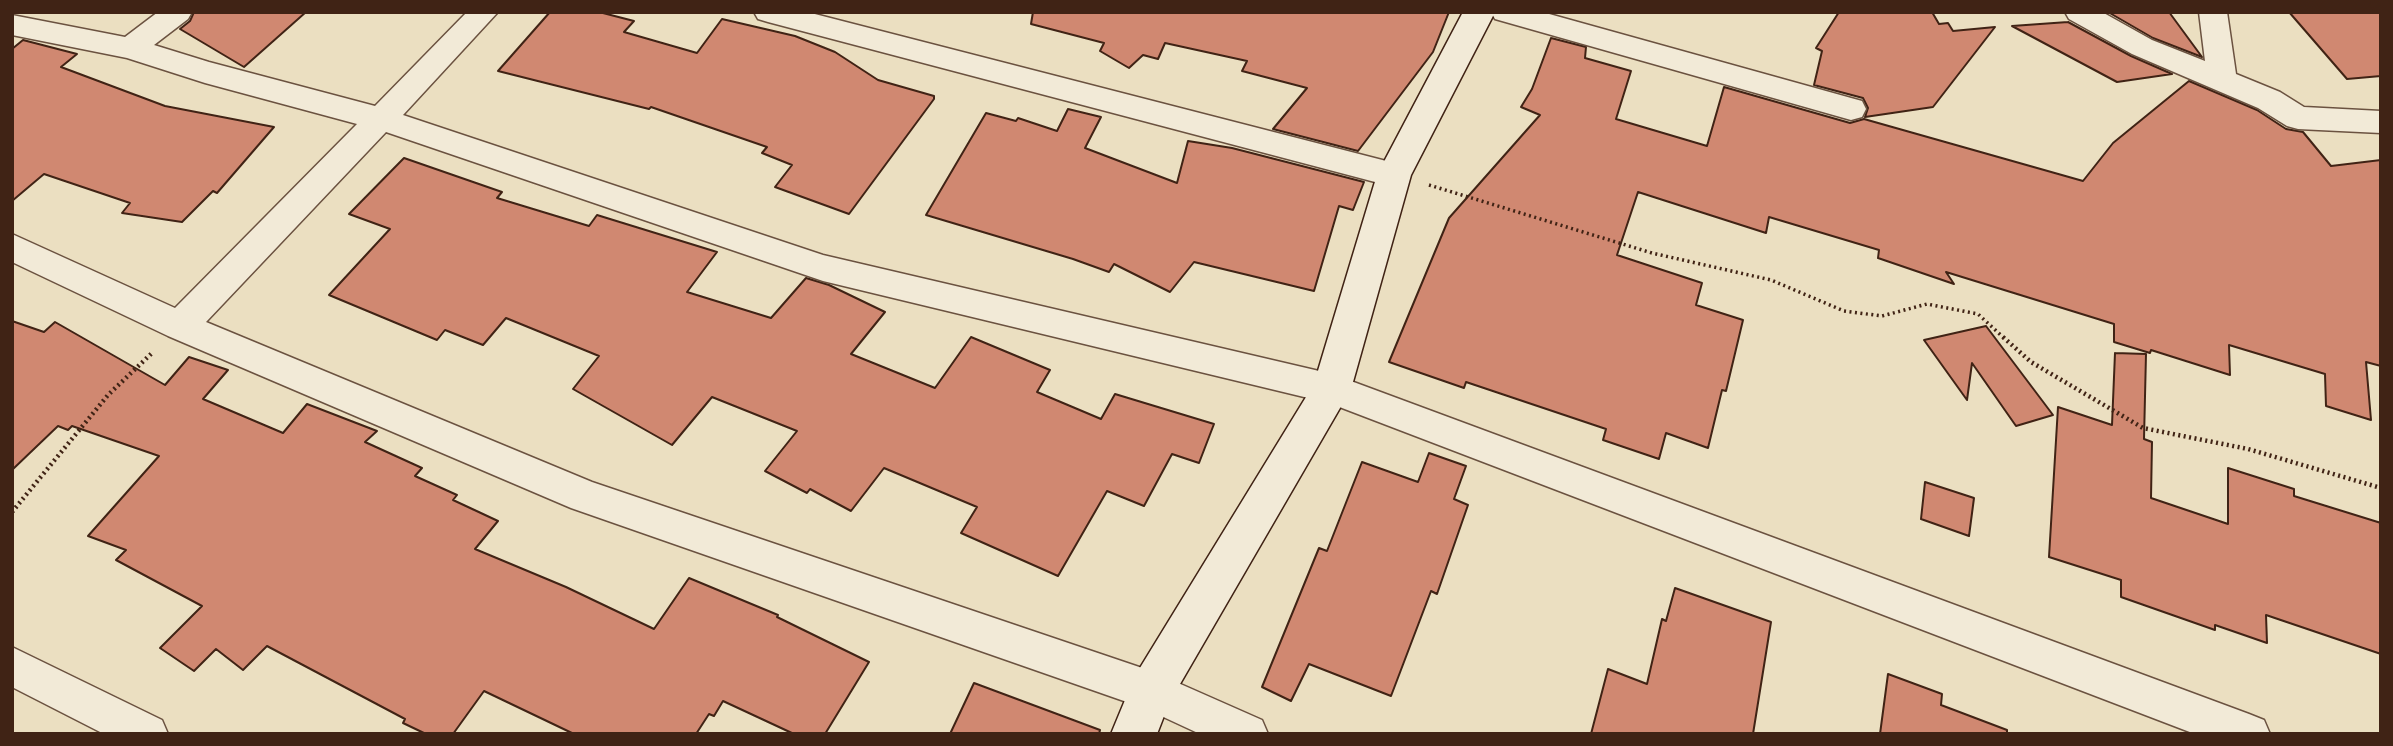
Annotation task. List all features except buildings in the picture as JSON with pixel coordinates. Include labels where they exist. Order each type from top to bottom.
[{"type":"street","points":[[130,48],[178,12]]},
{"type":"street","points":[[180,326],[378,118],[484,12]]},
{"type":"street","points":[[768,12],[1394,175]]},
{"type":"street","points":[[1134,734],[1152,691],[1332,389],[1394,175],[1479,12]]},
{"type":"street","points":[[1505,12],[1851,109]]},
{"type":"street","points":[[2079,12],[2142,47],[2269,100],[2298,118],[2381,121]]},
{"type":"street","points":[[2213,12],[2222,80]]},
{"type":"street","points":[[12,25],[130,48],[205,72],[378,118],[823,268],[1332,389],[2249,734]]},
{"type":"street","points":[[12,247],[180,326],[584,496],[1152,691],[1247,734]]},
{"type":"street","points":[[12,666],[147,734]]},
{"type":"path","points":[[1394,175],[1652,253],[1771,280],[1844,311],[1882,316],[1927,304],[1978,314],[2031,362],[2143,428],[2248,449],[2381,488]]},
{"type":"path","points":[[12,512],[108,395],[180,326]]}]
